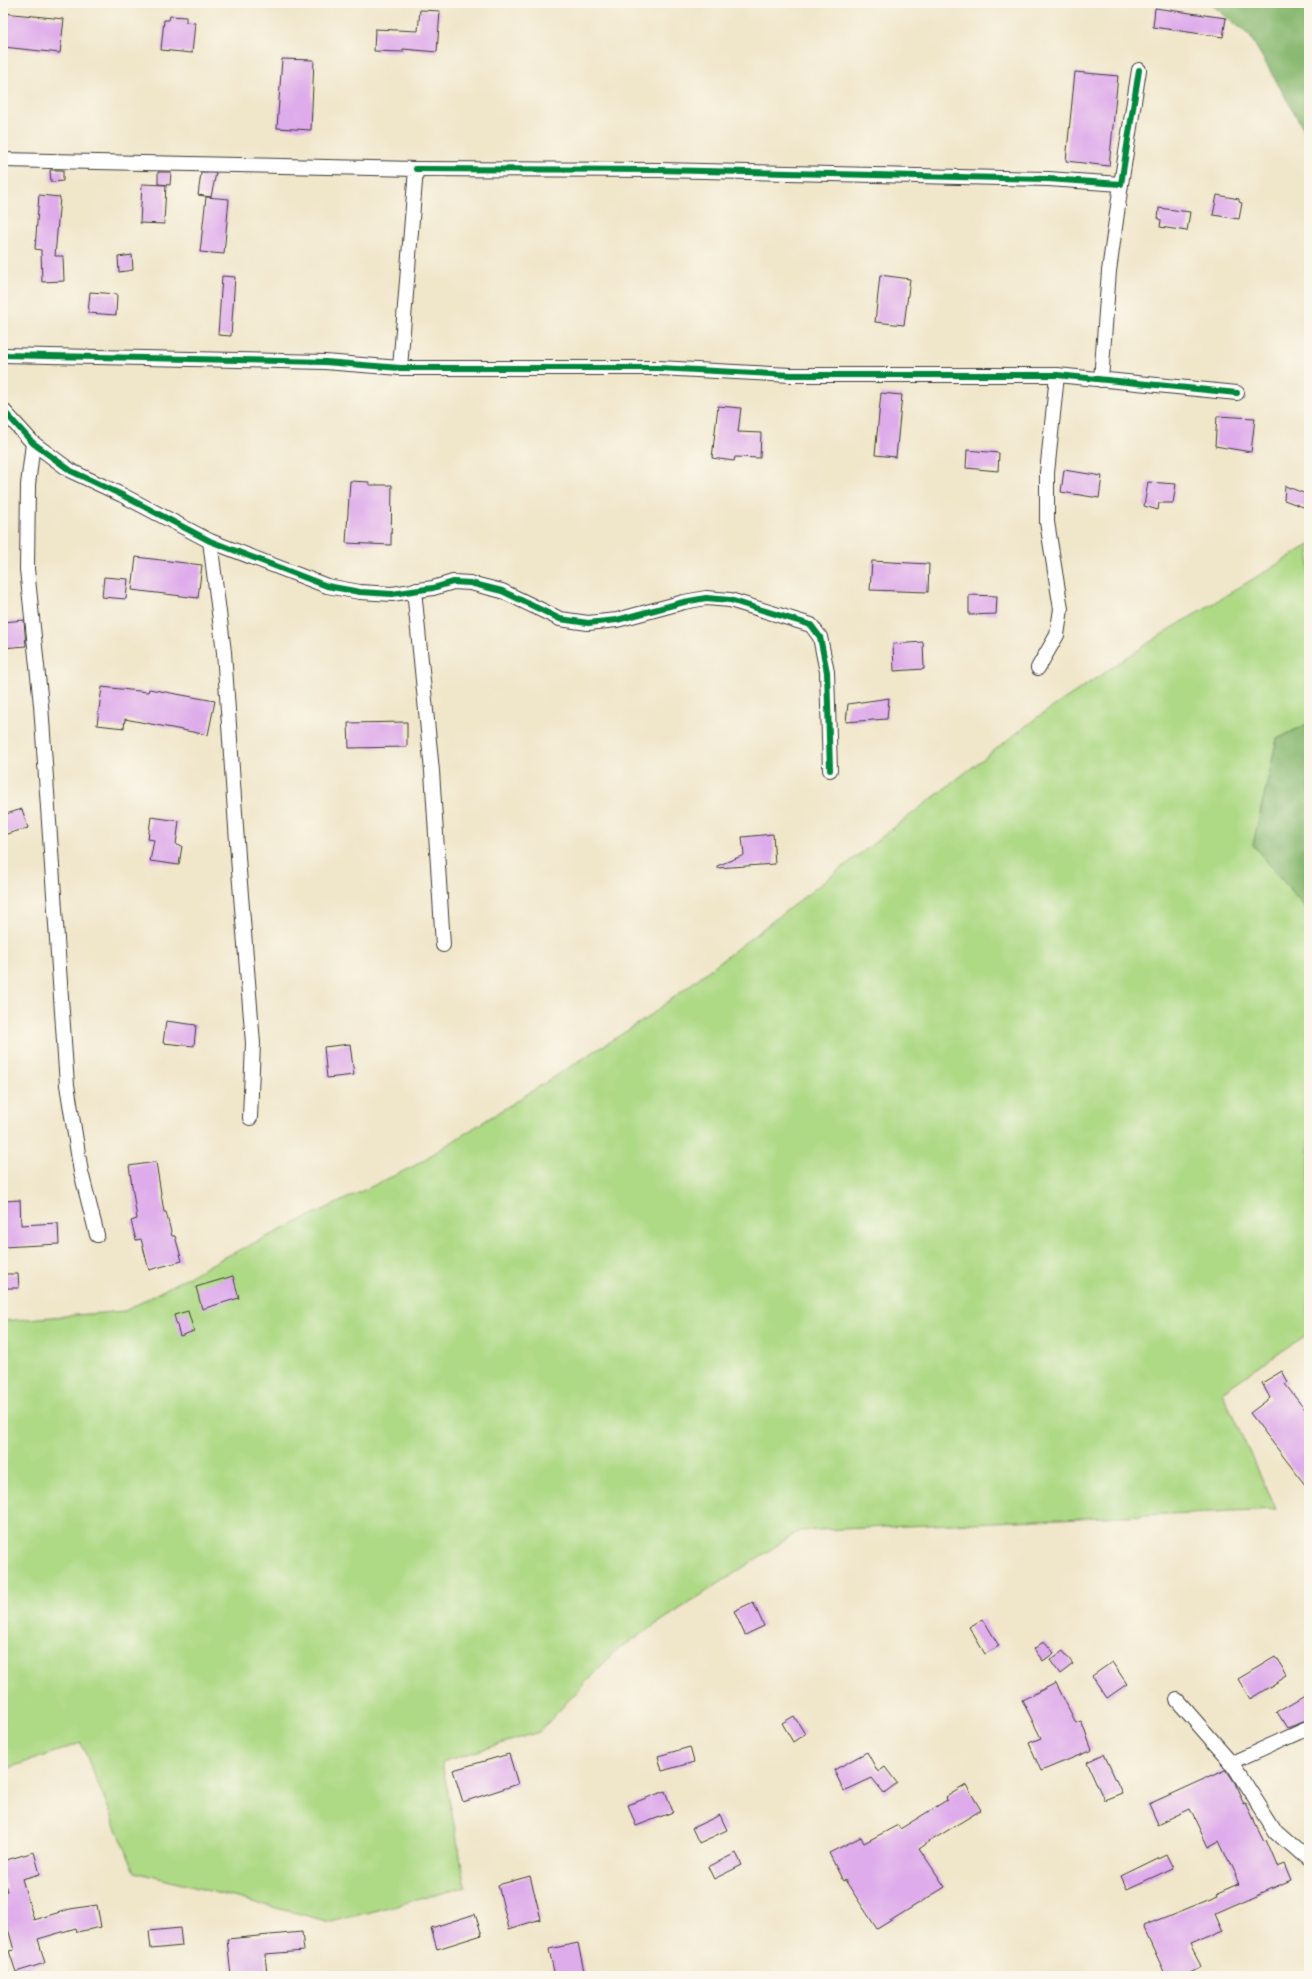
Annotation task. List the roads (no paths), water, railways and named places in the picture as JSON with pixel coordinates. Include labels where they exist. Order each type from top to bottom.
[{"type":"street","points":[[1101,380],[1109,271],[1139,70]]},
{"type":"street","points":[[3,160],[416,169],[659,170],[1048,179],[1121,184]]},
{"type":"street","points":[[400,368],[416,169]]},
{"type":"street","points":[[3,355],[325,362],[400,368],[658,368],[791,375],[1057,375],[1237,393]]},
{"type":"street","points":[[1038,668],[1057,636],[1060,608],[1047,522],[1047,473],[1057,375]]},
{"type":"street","points":[[3,410],[34,443],[71,471],[122,495],[210,541],[328,586],[366,593],[392,594],[433,588],[453,582],[470,583],[502,591],[560,619],[588,623],[618,620],[684,602],[706,598],[730,600],[810,625],[820,637],[827,672],[830,770]]},
{"type":"street","points":[[34,443],[28,485],[28,569],[41,705],[67,1085],[81,1172],[97,1235]]},
{"type":"street","points":[[210,541],[224,652],[244,939],[253,1043],[250,1118]]},
{"type":"street","points":[[414,590],[432,771],[443,945]]},
{"type":"street","points":[[1177,1700],[1232,1763],[1276,1832],[1309,1861]]},
{"type":"street","points":[[1232,1763],[1309,1728]]}]
